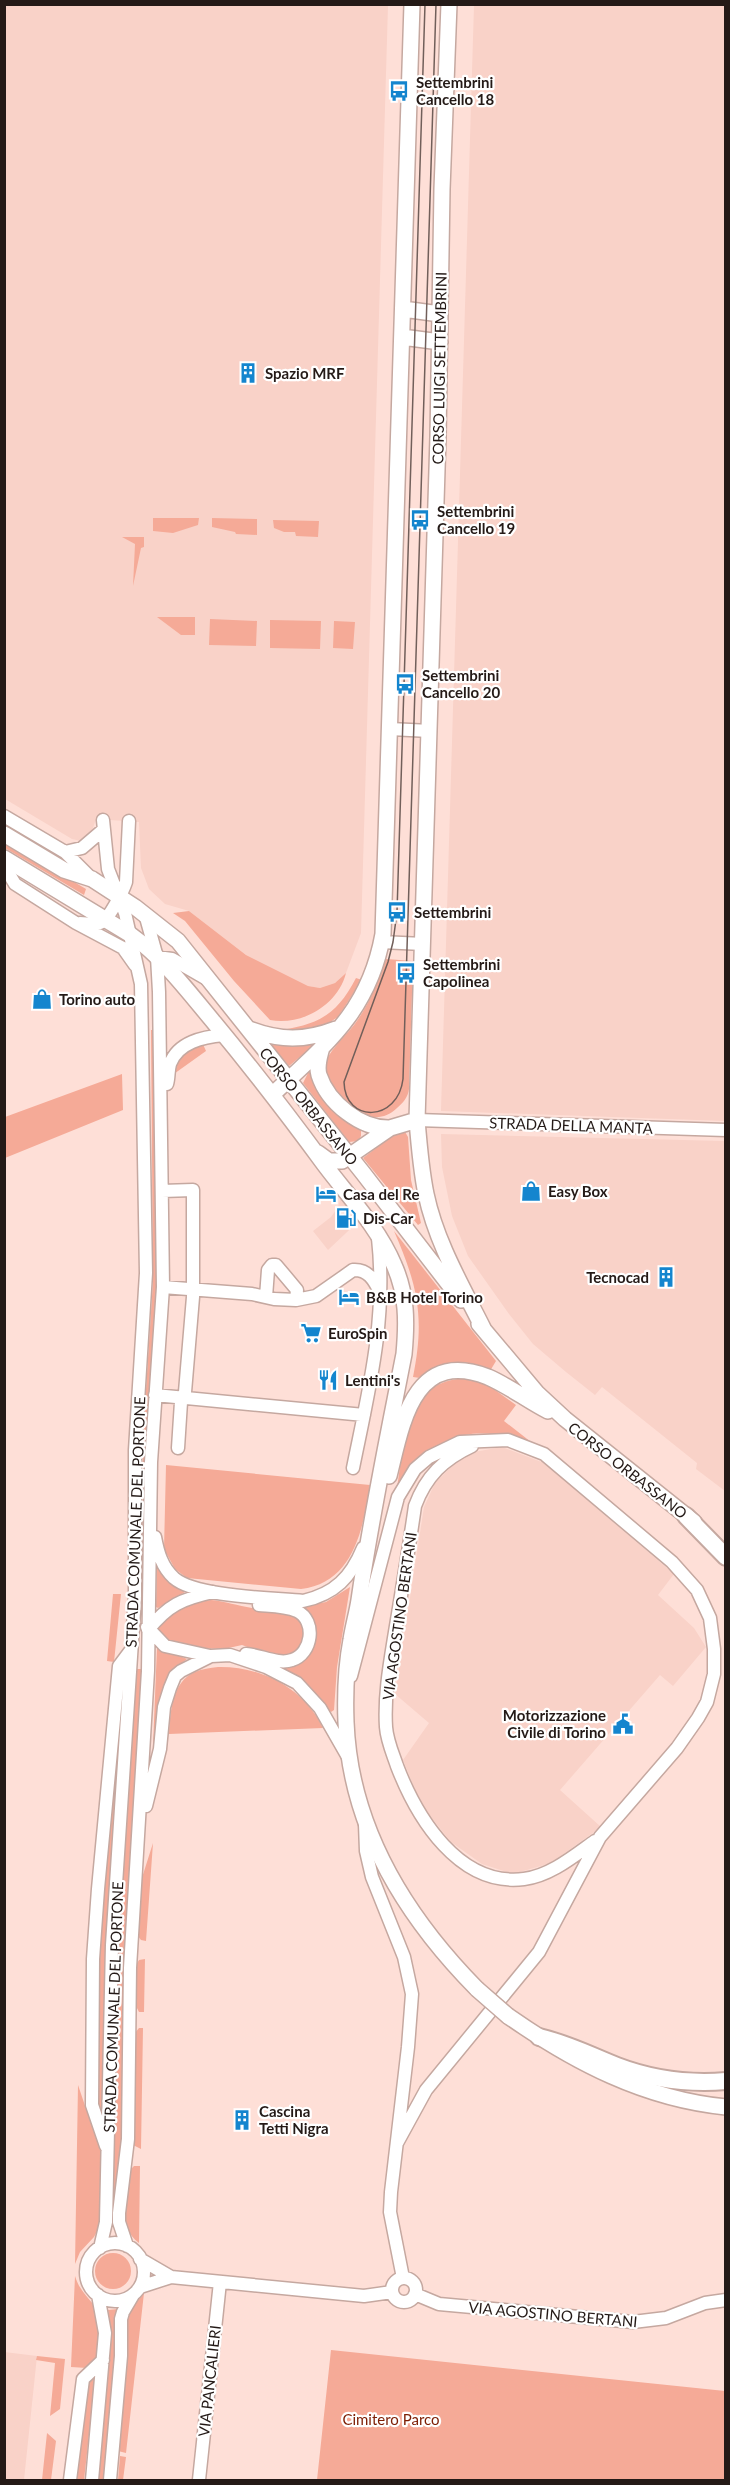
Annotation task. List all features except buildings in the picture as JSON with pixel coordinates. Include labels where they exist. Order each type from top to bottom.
[{"type":"highway","points":[[686,1516],[726,1557]]},
{"type":"highway","points":[[539,2037],[565,2043],[618,2066],[652,2076],[692,2082],[726,2081]]},
{"type":"main road","points":[[272,1095],[342,1027],[361,999],[377,962],[381,942],[390,729],[412,4]]},
{"type":"main road","name":"CORSO LUIGI SETTEMBRINI","points":[[449,4],[442,189],[430,731],[417,1120],[426,1193],[432,1215],[450,1263],[484,1330]]},
{"type":"main road","points":[[403,309],[440,314]]},
{"type":"main road","points":[[402,338],[440,342]]},
{"type":"main road","name":"CORSO ORBASSANO","points":[[4,834],[64,870],[92,879],[145,914],[178,941],[484,1330],[537,1393],[565,1419],[686,1516],[726,1545]]},
{"type":"main road","name":"CORSO ORBASSANO","points":[[4,858],[131,935],[170,969],[272,1095],[378,1236],[386,1248],[402,1285],[407,1325],[404,1354],[367,1538],[359,1603],[350,1642],[346,1696],[349,1760],[364,1819],[385,1868],[409,1909],[454,1966],[508,2016],[589,2067],[632,2085],[671,2098],[726,2107]]},
{"type":"main road","points":[[247,1029],[266,1036],[300,1039],[342,1027]]},
{"type":"main road","points":[[322,1047],[318,1066],[319,1074],[340,1107],[369,1126],[379,1129],[417,1120]]},
{"type":"main road","points":[[313,1149],[329,1161],[342,1161],[390,1128]]},
{"type":"main road","points":[[359,1603],[402,1422],[415,1394],[425,1383],[451,1371],[465,1371],[486,1376],[565,1419]]},
{"type":"street","points":[[390,729],[430,731]]},
{"type":"street","name":"CORSO ORBASSANO","points":[[4,816],[65,852],[92,879]]},
{"type":"street","points":[[76,923],[96,924],[106,920],[119,896],[126,882],[129,821]]},
{"type":"street","name":"STRADA COMUNALE DEL PORTONE","points":[[65,852],[82,849],[103,825],[108,869],[131,935],[141,984],[146,1273],[135,1450],[135,1596],[112,1945],[106,2222],[100,2248]]},
{"type":"street","points":[[4,867],[15,884],[76,923],[123,948],[139,971]]},
{"type":"street","name":"STRADA COMUNALE DEL PORTONE","points":[[127,2246],[119,2222],[119,2213],[128,2139],[130,1968],[149,1629],[149,1504],[163,1287],[157,957],[145,914]]},
{"type":"street","points":[[381,942],[423,944]]},
{"type":"street","points":[[141,984],[152,961],[157,957],[172,959],[210,981]]},
{"type":"street","points":[[161,1102],[171,1062],[179,1051],[198,1039],[224,1035]]},
{"type":"street","name":"STRADA DELLA MANTA","points":[[417,1120],[726,1130]]},
{"type":"street","points":[[162,1191],[193,1190],[193,1289],[178,1448]]},
{"type":"street","points":[[353,1468],[378,1346],[380,1292],[378,1236]]},
{"type":"street","points":[[266,1297],[268,1270],[269,1267],[276,1265],[297,1290],[296,1299]]},
{"type":"street","points":[[163,1287],[296,1299],[316,1296],[353,1270],[364,1271],[370,1275],[380,1292]]},
{"type":"street","name":"STRADA COMUNALE DEL PORTONE","points":[[156,1395],[364,1415]]},
{"type":"street","name":"VIA AGOSTINO BERTANI","points":[[346,1696],[398,1497],[405,1483],[422,1463],[444,1448],[460,1442],[508,1440],[544,1454],[672,1562],[697,1590],[710,1618],[714,1674],[707,1702],[677,1748],[600,1837],[539,1952],[426,2090],[397,2143]]},
{"type":"street","name":"VIA AGOSTINO BERTANI","points":[[482,1441],[452,1455],[439,1466],[421,1491],[415,1506],[387,1684],[387,1737],[402,1779],[425,1822],[454,1856],[488,1876],[505,1880],[540,1876],[600,1837]]},
{"type":"street","name":"CORSO ORBASSANO","points":[[149,1504],[158,1554],[166,1569],[186,1586],[213,1592],[303,1601],[315,1598],[339,1586],[347,1578],[356,1566],[367,1538]]},
{"type":"street","name":"CORSO ORBASSANO","points":[[119,1666],[166,1610],[177,1603],[213,1592]]},
{"type":"street","name":"CORSO ORBASSANO","points":[[135,1596],[140,1613],[149,1629],[165,1646],[211,1656],[248,1654],[283,1662],[299,1657],[308,1647],[310,1636],[308,1625],[302,1615],[296,1611],[258,1605],[236,1594]]},
{"type":"street","name":"CORSO ORBASSANO","points":[[230,1655],[266,1667],[297,1683],[320,1708],[349,1760]]},
{"type":"street","name":"CORSO ORBASSANO","points":[[139,1836],[160,1749],[164,1707],[170,1688],[181,1671],[211,1656]]},
{"type":"street","name":"STRADA COMUNALE DEL PORTONE","points":[[108,2150],[92,2105],[93,1959],[119,1666]]},
{"type":"street","name":"VIA AGOSTINO BERTANI","points":[[364,1819],[366,1851],[372,1877],[404,1957],[412,1994],[390,2212],[403,2278]]},
{"type":"street","points":[[92,2481],[105,2323],[98,2295],[88,2280],[87,2267],[91,2257],[100,2248],[114,2243],[134,2250],[143,2268],[136,2291],[121,2319],[121,2356],[110,2481]]},
{"type":"street","points":[[140,2259],[171,2277],[364,2296],[392,2292]]},
{"type":"street","points":[[98,2295],[108,2300],[120,2301],[136,2291],[171,2277]]},
{"type":"street","points":[[403,2278],[412,2280],[415,2285],[412,2300],[404,2302],[395,2299],[392,2292],[394,2282],[403,2278]]},
{"type":"street","name":"VIA PANCALIERI","points":[[198,2481],[220,2282]]},
{"type":"street","name":"VIA AGOSTINO BERTANI","points":[[415,2294],[439,2304],[633,2322],[666,2318],[705,2303],[726,2300]]},
{"type":"street","points":[[70,2481],[83,2379],[103,2360]]},
{"type":"shaded area","points":[[5,5],[388,5],[361,933],[346,973],[335,983],[320,988],[308,986],[246,955],[189,911],[165,904],[149,889],[141,868],[139,822],[96,819],[90,837],[81,841],[72,839],[5,799]]},
{"type":"shaded area","points":[[474,5],[725,5],[725,1121],[441,1111]]},
{"type":"shaded area","points":[[441,1134],[725,1141],[725,1491],[696,1469],[697,1463],[602,1387],[595,1395],[566,1372],[533,1344],[509,1314],[468,1256],[452,1216],[442,1167]]},
{"type":"shaded area","points":[[343,1188],[364,1216],[328,1250],[313,1231],[331,1217],[338,1207]]},
{"type":"shaded area","points":[[502,1447],[544,1463],[674,1574],[658,1595],[694,1628],[706,1647],[673,1686],[660,1675],[560,1790],[601,1827],[551,1863],[513,1874],[482,1864],[451,1842],[430,1816],[418,1797],[403,1760],[429,1723],[395,1694],[424,1507],[435,1483],[456,1462],[474,1452]]},
{"type":"shaded area","points":[[4,2352],[37,2356],[24,2480],[5,2480]]},
{"type":"green space","points":[[153,518],[199,518],[198,525],[173,533],[153,531]]},
{"type":"green space","points":[[212,518],[257,519],[257,535],[236,534],[212,527]]},
{"type":"green space","points":[[273,520],[319,521],[318,537],[296,536],[295,532],[284,532],[274,528]]},
{"type":"green space","points":[[122,537],[144,537],[144,547],[141,548],[133,586],[135,544]]},
{"type":"green space","points":[[157,617],[195,617],[195,635],[181,635]]},
{"type":"green space","points":[[210,619],[257,621],[256,646],[209,645]]},
{"type":"green space","points":[[270,620],[321,621],[320,649],[270,648]]},
{"type":"green space","points":[[334,621],[355,622],[353,649],[333,648]]},
{"type":"green space","points":[[5,841],[86,889],[84,895],[5,848]]},
{"type":"green space","points":[[189,911],[246,955],[308,986],[320,988],[335,983],[346,973],[342,984],[327,1004],[317,1011],[294,1020],[270,1020],[234,981],[185,921],[173,913]]},
{"type":"green space","points":[[386,959],[413,961],[409,1089],[405,1100],[397,1108],[388,1114],[371,1117],[354,1109],[340,1095],[328,1077],[325,1066],[332,1051],[364,1009]]},
{"type":"green space","points":[[356,978],[362,980],[338,1017],[314,1030],[275,1031],[302,1026],[323,1017],[341,1002]]},
{"type":"green space","points":[[151,1030],[156,1030],[159,1285],[146,1475],[143,1475],[143,1436],[153,1281]]},
{"type":"green space","points":[[268,1041],[291,1046],[318,1042],[289,1066]]},
{"type":"green space","points":[[202,1042],[206,1051],[171,1076],[184,1052]]},
{"type":"green space","points":[[312,1072],[361,1129],[358,1141],[349,1142],[303,1083],[308,1073]]},
{"type":"green space","points":[[122,1074],[123,1110],[5,1158],[5,1117]]},
{"type":"green space","points":[[404,1130],[408,1137],[411,1180],[421,1223],[418,1225],[363,1158],[396,1133]]},
{"type":"green space","points":[[394,1231],[496,1361],[490,1371],[437,1370],[420,1378],[413,1377],[417,1356],[419,1319],[417,1302],[409,1269]]},
{"type":"green space","points":[[467,1378],[484,1382],[516,1405],[504,1421],[531,1442],[492,1434],[461,1436],[440,1450],[397,1489],[406,1433],[419,1401],[430,1390],[446,1382]]},
{"type":"green space","points":[[166,1465],[370,1485],[359,1536],[344,1565],[333,1577],[319,1585],[301,1589],[187,1578],[175,1569],[164,1549]]},
{"type":"green space","points":[[157,1563],[185,1592],[158,1608],[156,1607]]},
{"type":"green space","points":[[350,1587],[337,1667],[334,1710],[331,1712],[305,1683],[281,1667],[307,1652],[300,1607],[326,1602]]},
{"type":"green space","points":[[113,1594],[121,1594],[114,1662],[107,1661]]},
{"type":"green space","points":[[211,1600],[296,1617],[302,1622],[305,1630],[303,1640],[295,1654],[279,1658],[242,1645],[224,1649],[190,1648],[171,1643],[156,1632],[157,1625],[175,1611]]},
{"type":"green space","points":[[157,1647],[187,1659],[173,1671],[163,1687],[158,1706],[155,1745],[153,1746]]},
{"type":"green space","points":[[218,1667],[250,1670],[280,1682],[305,1701],[323,1728],[169,1734],[174,1699],[181,1683],[195,1672]]},
{"type":"green space","points":[[135,1669],[143,1669],[126,1928],[122,2153],[116,2198],[113,2198],[118,1927]]},
{"type":"green space","points":[[117,1747],[120,1747],[102,2127],[94,2106],[97,1953]]},
{"type":"green space","points":[[153,1843],[146,1941],[141,1940],[137,1935],[140,1884]]},
{"type":"green space","points":[[145,1959],[144,2012],[139,2012],[136,2006],[136,1965],[139,1960]]},
{"type":"green space","points":[[139,2028],[143,2028],[141,2149],[133,2145],[135,2033]]},
{"type":"green space","points":[[78,2085],[102,2156],[101,2224],[94,2237],[80,2252],[75,2264]]},
{"type":"green space","points":[[134,2166],[140,2166],[139,2243],[132,2236],[125,2218],[127,2189],[131,2169]]},
{"type":"green space","points":[[113,2253],[126,2258],[131,2271],[126,2284],[113,2289],[100,2284],[95,2271],[100,2258]]},
{"type":"green space","points":[[75,2276],[80,2288],[96,2309],[99,2322],[98,2356],[87,2368],[71,2367]]},
{"type":"green space","points":[[144,2293],[126,2453],[118,2451],[127,2358],[127,2319],[133,2306]]},
{"type":"green space","points":[[118,2309],[115,2321],[117,2356],[103,2480],[96,2480],[111,2330],[108,2310]]},
{"type":"green space","name":"Cimitero Parco","points":[[331,2350],[725,2391],[725,2480],[317,2480]]},
{"type":"green space","points":[[37,2356],[65,2359],[60,2409],[50,2416],[55,2363],[36,2360]]},
{"type":"green space","points":[[96,2372],[84,2480],[76,2480],[85,2386]]},
{"type":"green space","points":[[47,2433],[56,2441],[51,2480],[42,2480]]},
{"type":"green space","points":[[120,2456],[126,2457],[123,2480],[118,2480]]},
{"type":"tram line","points":[[425,4],[397,912],[388,962],[344,1082],[347,1096],[353,1105],[362,1111],[372,1112],[382,1110],[392,1104],[399,1093],[403,1079],[436,4]]},
{"type":"place","name":"Settembrini Cancello 18","points":[[399,91]]},
{"type":"place","name":"Spazio MRF","points":[[248,373]]},
{"type":"place","name":"Settembrini Cancello 19","points":[[420,520]]},
{"type":"place","name":"Settembrini Cancello 20","points":[[405,684]]},
{"type":"place","name":"Settembrini","points":[[397,912]]},
{"type":"place","name":"Settembrini Capolinea","points":[[406,973]]},
{"type":"place","name":"Torino auto","points":[[42,999]]},
{"type":"place","name":"Easy Box","points":[[531,1191]]},
{"type":"place","name":"Casa del Re","points":[[326,1194]]},
{"type":"place","name":"Dis-Car","points":[[346,1218]]},
{"type":"place","name":"Tecnocad","points":[[666,1277]]},
{"type":"place","name":"B&B Hotel Torino","points":[[349,1297]]},
{"type":"place","name":"EuroSpin","points":[[311,1333]]},
{"type":"place","name":"Lentini's","points":[[328,1380]]},
{"type":"place","name":"Motorizzazione Civile di Torino","points":[[623,1724]]},
{"type":"place","name":"Cascina Tetti Nigra","points":[[242,2120]]}]
